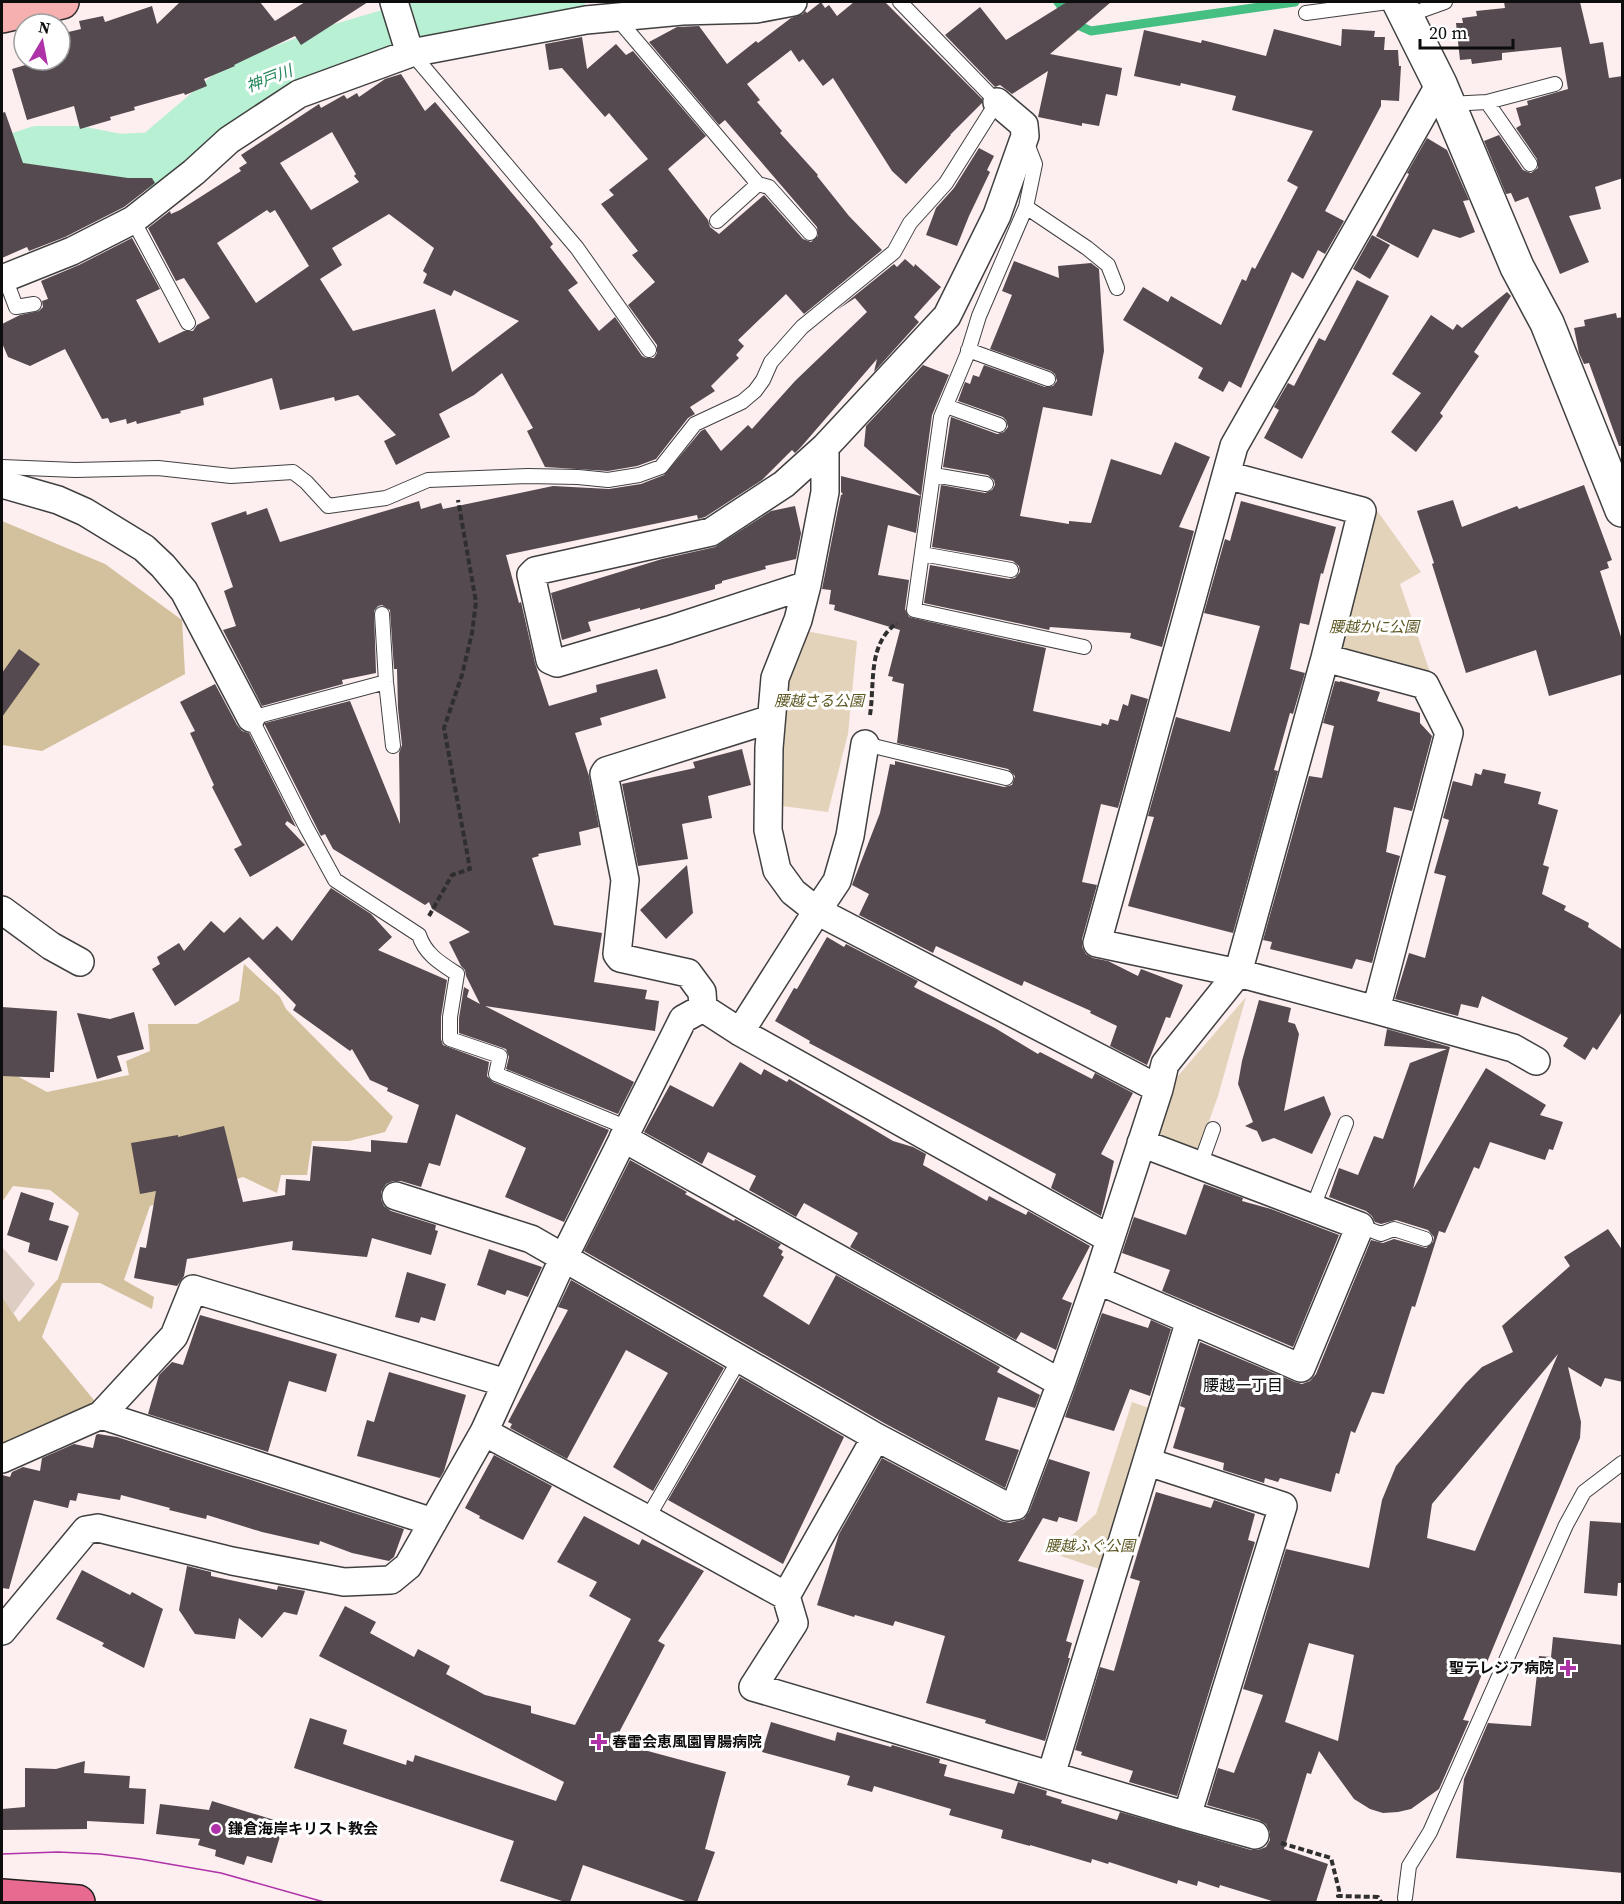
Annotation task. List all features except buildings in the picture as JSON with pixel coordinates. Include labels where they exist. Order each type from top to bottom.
[{"type":"highway","points":[[2,1896],[78,1902]]},
{"type":"main road","points":[[2,16],[62,2]]},
{"type":"street","points":[[3,278],[72,251],[133,220],[194,172],[229,140],[300,94],[409,48],[586,20],[682,11],[756,9],[793,2]]},
{"type":"street","points":[[395,6],[409,48]]},
{"type":"street","points":[[1398,6],[1445,94],[1517,267],[1547,323],[1621,504]]},
{"type":"street","points":[[1445,94],[1234,446],[1097,943],[1238,973],[1376,1010],[1513,1048],[1536,1061]]},
{"type":"street","points":[[807,585],[669,630],[557,663],[549,660],[531,575],[535,571],[711,532],[784,484],[825,447],[947,316],[997,215],[1025,136],[1024,125],[998,102]]},
{"type":"street","points":[[825,447],[825,492],[807,585],[798,620],[775,678],[771,720],[768,830],[777,870],[793,892],[817,911],[1159,1089]]},
{"type":"street","points":[[396,1196],[531,1239],[876,1437],[1008,1507],[1015,1506],[1097,1280],[1165,1064],[1238,973],[1325,658],[1362,511],[1226,475]]},
{"type":"street","points":[[2,484],[58,500],[85,512],[144,548],[184,591],[251,718]]},
{"type":"street","points":[[1325,658],[1425,685],[1449,733],[1376,1010]]},
{"type":"street","points":[[703,1008],[702,992],[688,972],[620,958],[617,954],[625,880],[604,774],[606,771],[771,720]]},
{"type":"street","points":[[740,1032],[837,881],[850,836],[865,744]]},
{"type":"street","points":[[2,910],[51,946],[80,962]]},
{"type":"street","points":[[703,1008],[740,1032],[1110,1239]]},
{"type":"street","points":[[2,1631],[86,1530],[98,1528],[231,1561],[344,1582],[391,1580],[408,1566],[484,1432],[564,1257],[683,1019],[703,1008]]},
{"type":"street","points":[[626,1133],[1061,1383]]},
{"type":"street","points":[[1097,1280],[1301,1368],[1359,1226],[1141,1143]]},
{"type":"street","points":[[2,1460],[101,1415],[174,1336],[193,1289],[506,1383]]},
{"type":"street","points":[[1051,1775],[1190,1320]]},
{"type":"street","points":[[101,1415],[433,1522]]},
{"type":"street","points":[[484,1432],[786,1596],[794,1623],[753,1687],[1255,1835]]},
{"type":"street","points":[[786,1596],[876,1437]]},
{"type":"street","points":[[1148,1462],[1283,1506],[1187,1816]]},
{"type":"lane","points":[[2,466],[75,470],[158,468],[231,476],[293,472],[306,482],[328,506],[386,498],[428,480],[528,476],[608,480],[662,467],[695,424],[748,397],[763,380],[771,362],[801,327],[894,252],[910,223],[946,183],[998,102],[900,2]]},
{"type":"lane","points":[[1306,13],[1446,2]]},
{"type":"lane","points":[[616,17],[758,184],[769,187],[810,233]]},
{"type":"lane","points":[[409,48],[577,248],[649,350]]},
{"type":"lane","points":[[1445,94],[1487,102],[1555,84]]},
{"type":"lane","points":[[1487,102],[1530,164]]},
{"type":"lane","points":[[1025,136],[1035,164],[1026,207],[979,316],[941,417],[914,610],[1084,646]]},
{"type":"lane","points":[[717,221],[758,184]]},
{"type":"lane","points":[[1026,207],[1108,265],[1117,288]]},
{"type":"lane","points":[[133,220],[188,324]]},
{"type":"lane","points":[[3,278],[16,307],[34,304]]},
{"type":"lane","points":[[968,350],[1048,380]]},
{"type":"lane","points":[[946,406],[999,425]]},
{"type":"lane","points":[[934,475],[986,484]]},
{"type":"lane","points":[[922,554],[1011,570]]},
{"type":"lane","points":[[382,614],[393,746]]},
{"type":"lane","points":[[386,682],[251,718],[335,880],[419,935],[423,947],[457,974],[450,1017],[450,1039],[500,1056],[496,1074],[626,1133]]},
{"type":"lane","points":[[865,744],[1006,778]]},
{"type":"lane","points":[[1314,1207],[1346,1123]]},
{"type":"lane","points":[[1200,1165],[1213,1130]]},
{"type":"lane","points":[[1359,1226],[1381,1234],[1394,1229],[1425,1239]]},
{"type":"lane","points":[[647,1519],[739,1360]]},
{"type":"lane","points":[[1406,1899],[1409,1866],[1430,1832],[1566,1525],[1584,1492],[1623,1463]]},
{"type":"path","points":[[419,935],[452,875],[470,869],[444,728],[462,675],[472,633],[476,602],[454,480]]},
{"type":"path","points":[[865,744],[872,700],[872,666],[886,630],[914,610]]},
{"type":"path","points":[[1255,1835],[1331,1858],[1339,1890],[1338,1896],[1378,1897],[1381,1902]]},
{"type":"green space","name":"腰越かに公園","points":[[1373,505],[1421,572],[1400,584],[1433,681],[1346,659],[1330,638]]},
{"type":"green space","name":"腰越さる公園","points":[[806,631],[857,641],[848,734],[828,812],[782,806],[784,723],[788,679]]},
{"type":"green space","points":[[1246,997],[1218,1096],[1197,1155],[1157,1139],[1177,1077]]},
{"type":"green space","name":"腰越ふぐ公園","points":[[1132,1402],[1152,1409],[1102,1570],[1052,1553],[1096,1514]]},
{"type":"shaded area","points":[[2,521],[105,564],[182,620],[185,674],[42,751],[2,745]]},
{"type":"shaded area","points":[[244,964],[280,997],[286,1009],[393,1117],[385,1132],[349,1141],[312,1141],[307,1175],[281,1175],[277,1193],[243,1177],[150,1206],[124,1280],[154,1297],[152,1309],[100,1283],[62,1283],[42,1337],[98,1405],[2,1448],[2,1296],[19,1322],[58,1279],[79,1213],[50,1190],[13,1186],[2,1202],[2,1068],[47,1092],[129,1075],[126,1061],[150,1051],[148,1024],[197,1024],[239,1001]]},
{"type":"shaded area","points":[[2,1247],[35,1284],[13,1314],[2,1297]]},
{"type":"waterway","name":"神戸川","points":[[2,166],[38,154],[78,154],[119,162],[156,160],[237,91],[332,54],[450,19],[557,2]]},
{"type":"waterway","points":[[1058,2],[1075,24],[1091,31],[1295,2]]},
{"type":"tram line","points":[[2,1854],[58,1852],[140,1859],[221,1873],[324,1902]]},
{"type":"place","name":"聖テレジア病院","points":[[1568,1668]]},
{"type":"place","name":"春雷会恵風園胃腸病院","points":[[599,1742]]},
{"type":"place","name":"鎌倉海岸キリスト教会","points":[[216,1829]]},
{"type":"district","name":"腰越一丁目","points":[[1243,1385]]}]
